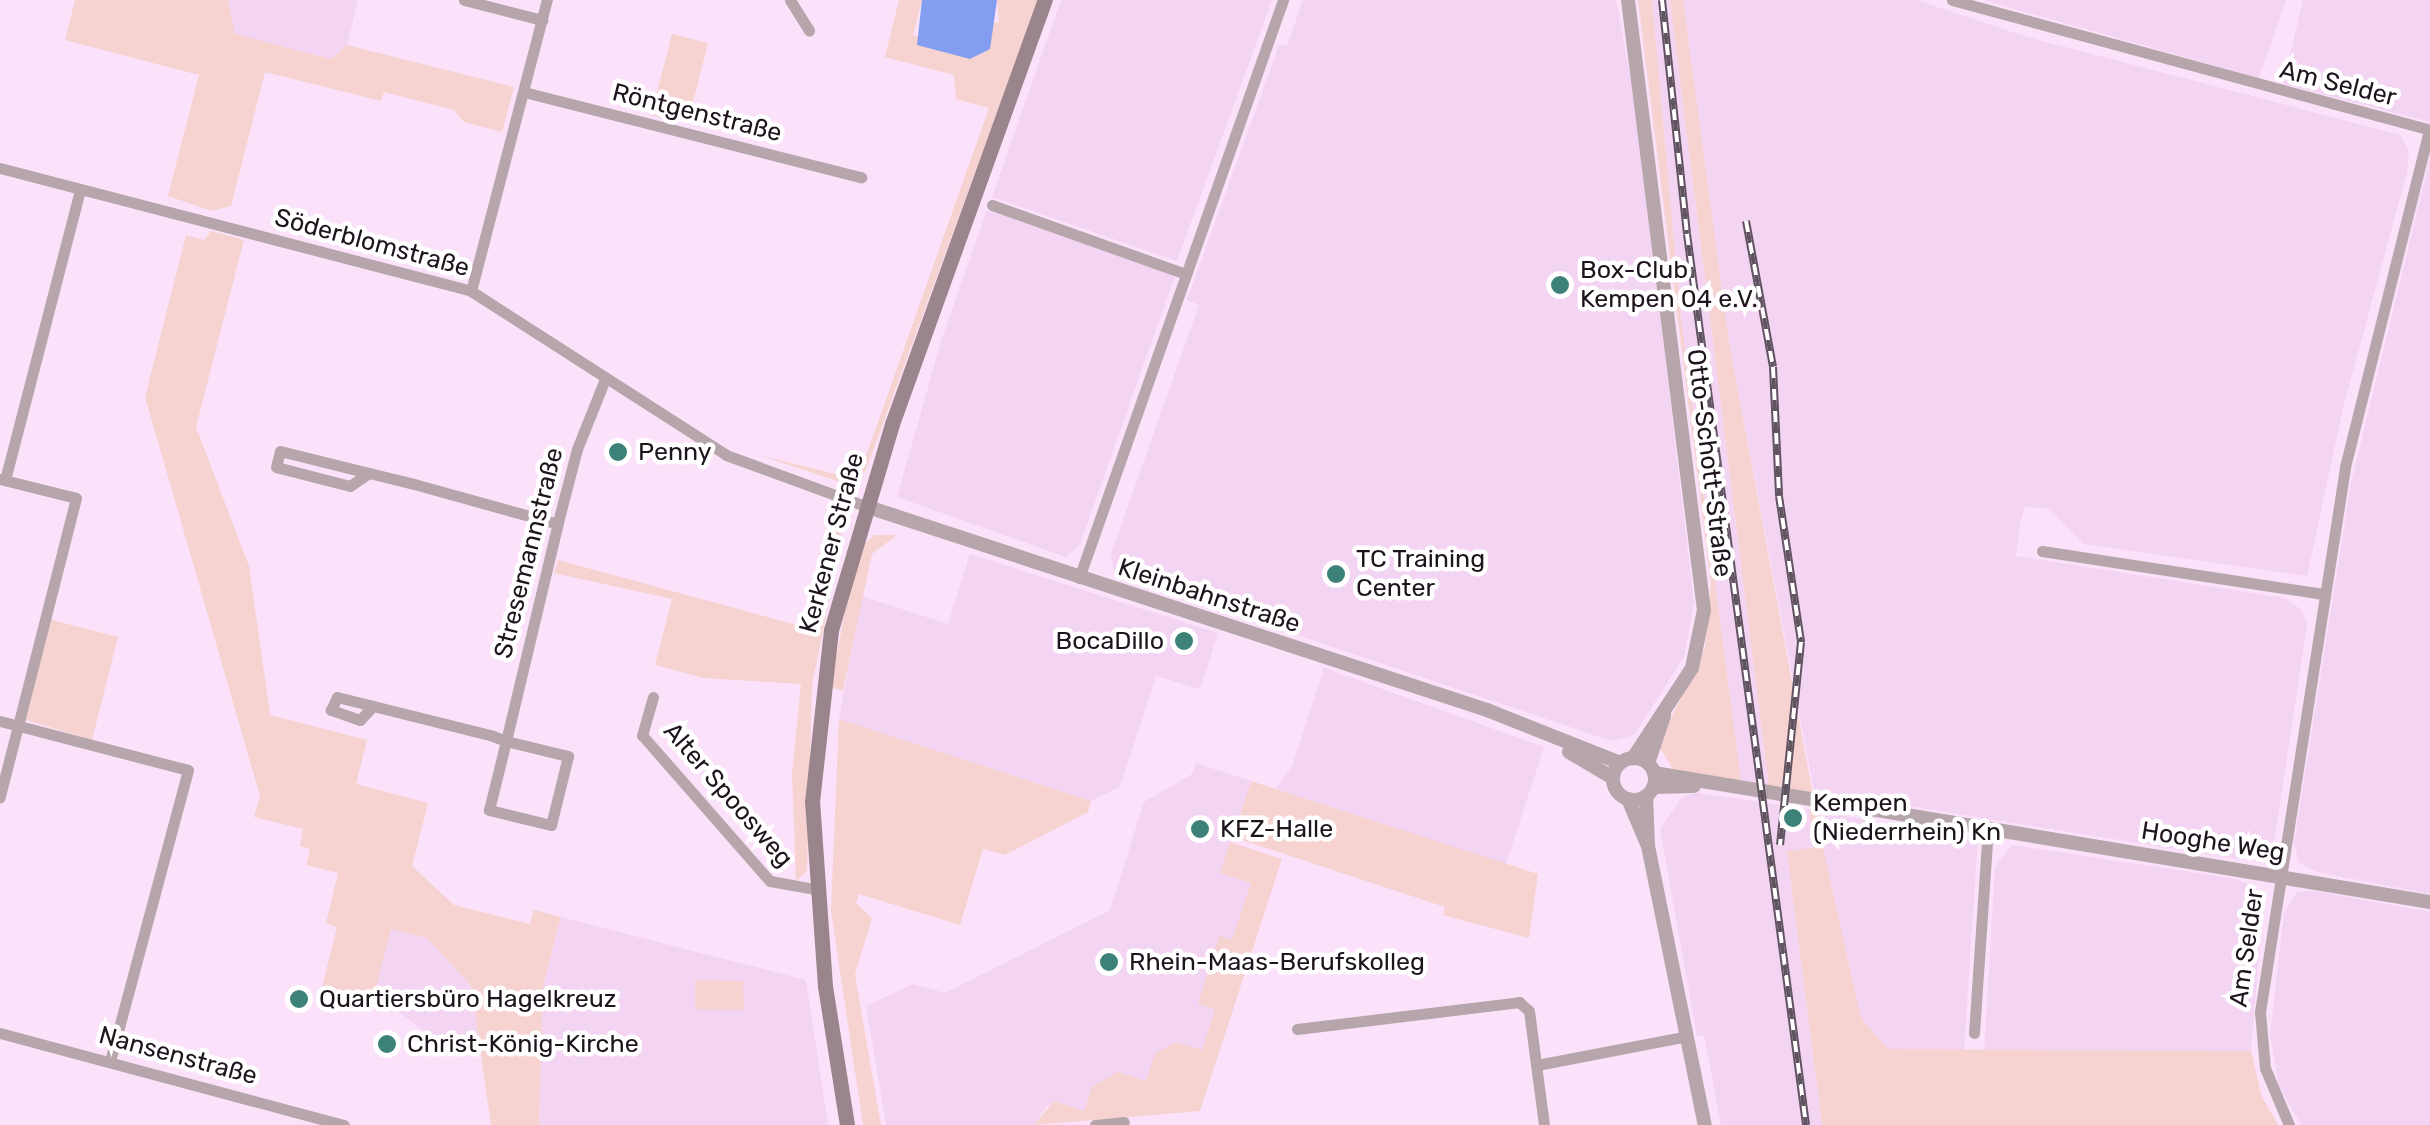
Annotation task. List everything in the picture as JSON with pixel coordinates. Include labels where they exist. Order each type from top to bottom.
[{"type":"main road","name":"Kerkener Straße","points":[[847,1125],[815,889],[812,802],[821,694],[865,506],[1045,0]]},
{"type":"street","points":[[464,0],[542,20]]},
{"type":"street","points":[[471,291],[547,0]]},
{"type":"street","points":[[790,0],[809,30]]},
{"type":"street","points":[[1079,578],[1283,0]]},
{"type":"street","name":"Otto-Schott-Straße","points":[[1613,778],[1642,773],[1700,647],[1703,582],[1628,0]]},
{"type":"street","name":"Am Selder","points":[[1952,0],[2428,130],[2358,411],[2322,594],[2280,875],[2260,1037],[2273,1093],[2289,1125]]},
{"type":"street","name":"Röntgenstraße","points":[[524,92],[860,177]]},
{"type":"street","name":"Söderblomstraße","points":[[0,168],[471,291],[726,456],[865,506]]},
{"type":"street","points":[[0,796],[76,498],[3,480],[80,190]]},
{"type":"street","points":[[992,205],[1186,274]]},
{"type":"street","name":"Stresemannstraße","points":[[506,741],[568,756],[551,825],[489,810],[576,448],[606,378]]},
{"type":"street","points":[[370,473],[350,486],[276,467],[280,451],[370,473],[558,524]]},
{"type":"street","name":"Kleinbahnstraße","points":[[865,506],[1539,732],[1642,773]]},
{"type":"street","points":[[2042,551],[2322,594]]},
{"type":"street","name":"Alter Spoosweg","points":[[653,697],[642,735],[770,881],[815,889]]},
{"type":"street","points":[[373,706],[506,741]]},
{"type":"street","points":[[0,721],[188,770],[110,1062]]},
{"type":"street","name":"Kleinbahnstraße","points":[[1539,732],[1613,778]]},
{"type":"street","points":[[1628,799],[1642,773]]},
{"type":"street","points":[[1642,773],[1648,846],[1705,1125]]},
{"type":"street","name":"Hooghe Weg","points":[[1642,773],[2430,902]]},
{"type":"street","points":[[1613,778],[1628,799],[1648,846]]},
{"type":"street","points":[[1974,1033],[1988,830]]},
{"type":"street","points":[[1297,1030],[1519,1002],[1529,1011],[1544,1125]]},
{"type":"street","name":"Nansenstraße","points":[[0,1033],[344,1125]]},
{"type":"street","points":[[1537,1066],[1688,1036]]},
{"type":"street","points":[[1095,1125],[1124,1122]]},
{"type":"shaded area","points":[[75,0],[228,0],[235,34],[331,59],[347,45],[514,87],[502,132],[464,122],[454,110],[384,92],[381,101],[265,72],[231,206],[212,211],[168,196],[199,75],[65,40]]},
{"type":"shaded area","points":[[228,0],[358,0],[347,45],[331,59],[234,34]]},
{"type":"shaded area","points":[[899,0],[922,0],[913,36],[999,22],[997,0],[1038,0],[866,470],[856,481],[837,481],[759,455],[839,475],[848,460],[866,456],[989,108],[956,99],[954,75],[885,57]]},
{"type":"shaded area","points":[[1061,0],[1272,0],[1177,261],[992,197]]},
{"type":"shaded area","points":[[1303,0],[1616,0],[1634,96],[1694,602],[1684,657],[1634,735],[1611,741],[1114,573],[1111,554],[1199,305],[1187,300],[1279,45],[1287,46]]},
{"type":"shaded area","points":[[1638,0],[1652,0],[1681,317],[1741,782],[1675,772],[1658,745],[1705,648],[1711,584]]},
{"type":"shaded area","points":[[1652,0],[1670,0],[1769,787],[1741,782],[1681,317]]},
{"type":"shaded area","points":[[1670,0],[1683,0],[1729,342],[1813,795],[1769,787]]},
{"type":"shaded area","points":[[1683,0],[1916,0],[2027,37],[2400,135],[2409,150],[2407,172],[2343,408],[2307,576],[2084,544],[2048,509],[2025,506],[2020,525],[2016,556],[2285,598],[2302,610],[2307,625],[2275,837],[2267,855],[2237,859],[1814,791],[1729,342]]},
{"type":"shaded area","points":[[1983,0],[2286,0],[2259,78]]},
{"type":"shaded area","points":[[2303,0],[2430,0],[2430,122],[2283,84]]},
{"type":"shaded area","points":[[672,34],[708,43],[690,114],[677,121],[651,115]]},
{"type":"shaded area","points":[[2430,158],[2430,894],[2317,872],[2299,863],[2294,843],[2351,483]]},
{"type":"shaded area","points":[[987,210],[1175,276],[1080,544],[1066,557],[897,497],[942,338]]},
{"type":"shaded area","points":[[211,231],[244,240],[196,427],[249,566],[270,715],[367,740],[356,784],[428,803],[412,866],[454,905],[530,924],[534,910],[561,917],[543,986],[539,1125],[491,1125],[471,986],[427,938],[391,929],[372,1004],[321,991],[337,927],[326,923],[338,873],[306,865],[310,849],[300,846],[303,829],[254,817],[260,796],[145,397],[186,235],[204,240]]},
{"type":"shaded area","points":[[830,510],[842,536],[812,685],[807,871],[796,881],[792,773],[801,684],[704,678],[655,665],[672,599],[554,573],[558,560],[804,627]]},
{"type":"shaded area","points":[[874,535],[897,535],[872,554],[843,691],[830,687],[861,547]]},
{"type":"shaded area","points":[[970,554],[1218,633],[1200,689],[1156,676],[1120,787],[1091,801],[839,719],[862,596],[948,624]]},
{"type":"shaded area","points":[[48,619],[118,637],[92,740],[23,719]]},
{"type":"shaded area","points":[[1324,668],[1544,747],[1506,864],[1275,789],[1292,766]]},
{"type":"shaded area","points":[[839,719],[1091,801],[1088,812],[1005,855],[983,849],[960,925],[859,894],[856,903],[872,918],[855,975],[881,1125],[863,1125],[831,911]]},
{"type":"shaded area","name":"Rhein-Maas-Berufskolleg","points":[[1196,763],[1251,781],[1221,872],[1252,883],[1232,941],[1219,937],[1199,1003],[1215,1009],[1202,1050],[1085,1111],[1047,1105],[1034,1125],[886,1125],[866,1006],[913,984],[945,993],[1110,910],[1144,802],[1192,774]]},
{"type":"shaded area","points":[[1251,781],[1538,874],[1529,938],[1443,915],[1445,907],[1233,837]]},
{"type":"shaded area","points":[[1697,793],[1809,809],[1814,848],[1787,852],[1822,1125],[1721,1125],[1704,1035],[1697,1036],[1660,829],[1682,797]]},
{"type":"shaded area","points":[[1809,809],[1815,811],[1861,1018],[1888,1049],[2251,1051],[2262,1097],[2278,1125],[1822,1125],[1787,851],[1814,848]]},
{"type":"shaded area","points":[[1815,811],[1978,838],[1964,1050],[1888,1049],[1861,1018]]},
{"type":"shaded area","points":[[1230,842],[1282,859],[1200,1111],[1034,1125],[1054,1101],[1084,1111],[1092,1087],[1118,1072],[1146,1081],[1155,1054],[1175,1042],[1202,1050],[1215,1009],[1198,1004],[1219,936],[1232,940],[1251,883],[1220,873]]},
{"type":"shaded area","points":[[2012,845],[2237,879],[2257,889],[2262,919],[2251,1051],[1984,1053],[1995,867]]},
{"type":"shaded area","points":[[2314,891],[2430,912],[2430,1125],[2301,1125],[2279,1086],[2270,1035],[2284,913],[2297,892]]},
{"type":"shaded area","points":[[561,917],[806,980],[828,1125],[539,1125],[543,986]]},
{"type":"shaded area","points":[[391,929],[427,938],[471,986],[479,1045],[426,1032],[374,994]]},
{"type":"shaded area","points":[[695,980],[743,981],[744,1010],[695,1009]]},
{"type":"water","points":[[922,0],[997,0],[990,49],[970,59],[917,45]]},
{"type":"railway","points":[[1662,0],[1687,234],[1806,1125]]},
{"type":"railway","points":[[1746,221],[1773,367],[1779,496],[1801,642],[1780,845]]},
{"type":"place","name":"Box-Club Kempen 04 e.V.","points":[[1560,285]]},
{"type":"place","name":"Penny","points":[[618,452]]},
{"type":"place","name":"TC Training Center","points":[[1336,574]]},
{"type":"place","name":"BocaDillo","points":[[1184,641]]},
{"type":"place","name":"Kempen (Niederrhein) Kn","points":[[1793,818]]},
{"type":"place","name":"KFZ-Halle","points":[[1200,829]]},
{"type":"place","name":"Rhein-Maas-Berufskolleg","points":[[1109,962]]},
{"type":"place","name":"Quartiersbüro Hagelkreuz","points":[[299,999]]},
{"type":"place","name":"Christ-König-Kirche","points":[[387,1044]]}]
